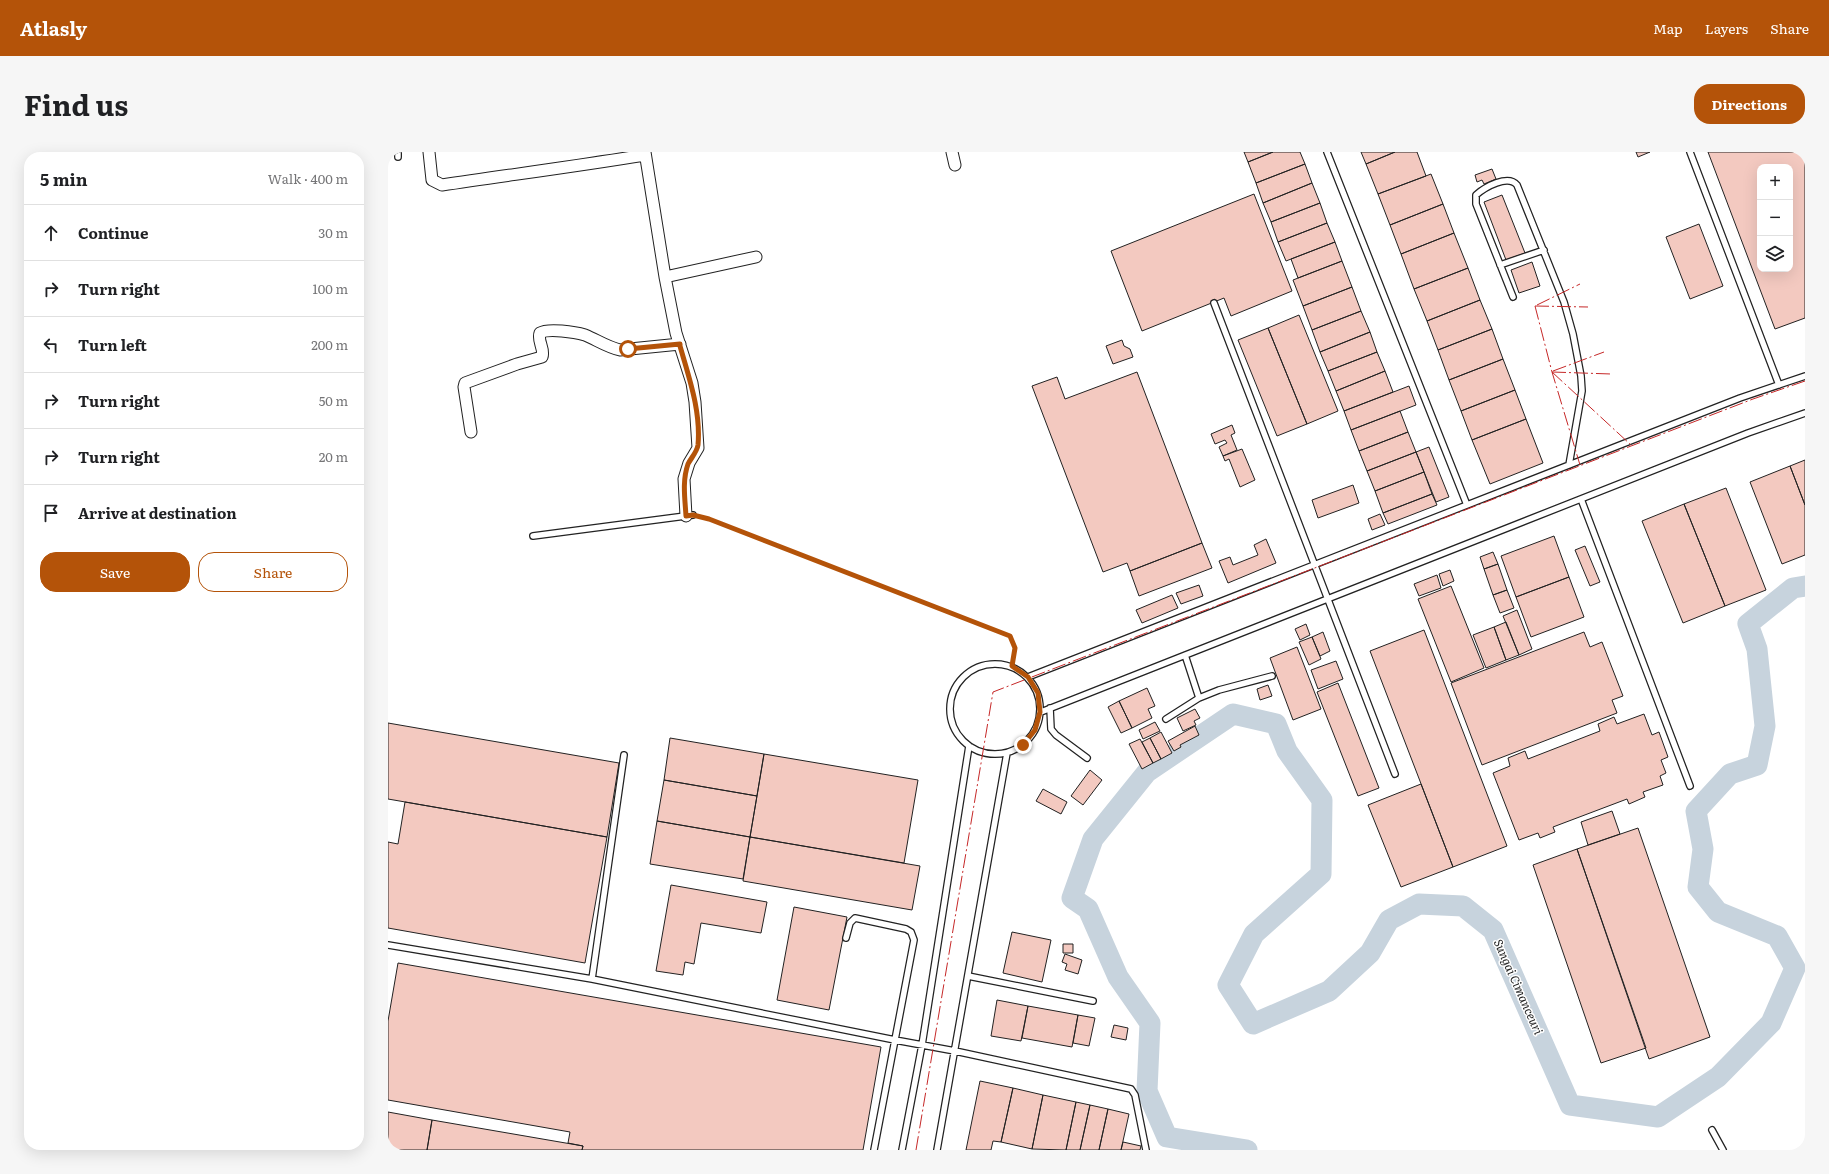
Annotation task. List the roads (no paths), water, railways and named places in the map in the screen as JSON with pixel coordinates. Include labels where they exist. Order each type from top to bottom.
[{"type":"street","points":[[429,152],[432,180],[442,185],[581,166],[645,153],[665,278],[676,333],[692,383],[698,448],[689,464],[684,479],[690,516]]},
{"type":"street","points":[[952,152],[955,164]]},
{"type":"street","points":[[665,278],[756,257]]},
{"type":"street","points":[[471,432],[464,387],[465,383],[517,364],[542,357],[543,354],[538,337],[540,333],[546,330],[584,335],[612,348],[620,350],[680,344]]},
{"type":"lane","points":[[1327,152],[1467,505]]},
{"type":"lane","points":[[1690,152],[1779,385]]},
{"type":"lane","points":[[1513,296],[1476,204],[1476,195],[1482,190],[1508,179],[1514,181],[1518,185],[1564,302],[1573,334],[1581,376],[1582,391],[1569,465]]},
{"type":"lane","points":[[1500,265],[1544,250]]},
{"type":"lane","points":[[1214,303],[1395,774]]},
{"type":"lane","points":[[1028,677],[1740,398],[1805,376]]},
{"type":"lane","points":[[1040,712],[1748,433],[1805,413]]},
{"type":"lane","points":[[1581,499],[1690,786]]},
{"type":"lane","points":[[533,536],[690,516]]},
{"type":"lane","points":[[1185,655],[1199,698]]},
{"type":"lane","points":[[994,663],[1012,666],[1028,677],[1038,693],[1040,712],[1035,730],[1023,745],[1006,753],[987,754],[969,746],[956,732],[950,714],[951,695],[960,679],[975,667],[994,663]]},
{"type":"lane","points":[[1166,719],[1199,698],[1218,690],[1272,676]]},
{"type":"lane","points":[[1050,708],[1051,729],[1056,735],[1088,758]]},
{"type":"lane","points":[[902,1150],[922,1045],[969,746]]},
{"type":"lane","points":[[938,1150],[1006,753]]},
{"type":"lane","points":[[592,979],[624,755]]},
{"type":"lane","points":[[846,938],[850,923],[855,918],[906,930],[911,932],[914,936],[874,1150]]},
{"type":"lane","points":[[388,945],[592,979],[955,1051],[1131,1089],[1135,1095],[1146,1150]]},
{"type":"lane","points":[[968,976],[1093,1002]]},
{"type":"lane","points":[[1712,1130],[1723,1150]]},
{"type":"waterway","name":"Sungai Cimanceuri","points":[[1247,1150],[1167,1137],[1147,1091],[1150,1023],[1118,977],[1088,909],[1072,898],[1093,839],[1147,772],[1233,714],[1276,724],[1287,751],[1322,800],[1321,874],[1254,934],[1228,985],[1253,1024],[1329,991],[1370,953],[1389,920],[1419,904],[1463,906],[1493,930],[1570,1105],[1658,1117],[1718,1077],[1771,1023],[1795,968],[1777,936],[1718,912],[1698,887],[1703,849],[1696,811],[1730,774],[1757,765],[1765,726],[1757,649],[1748,624],[1793,588],[1805,586]]}]
